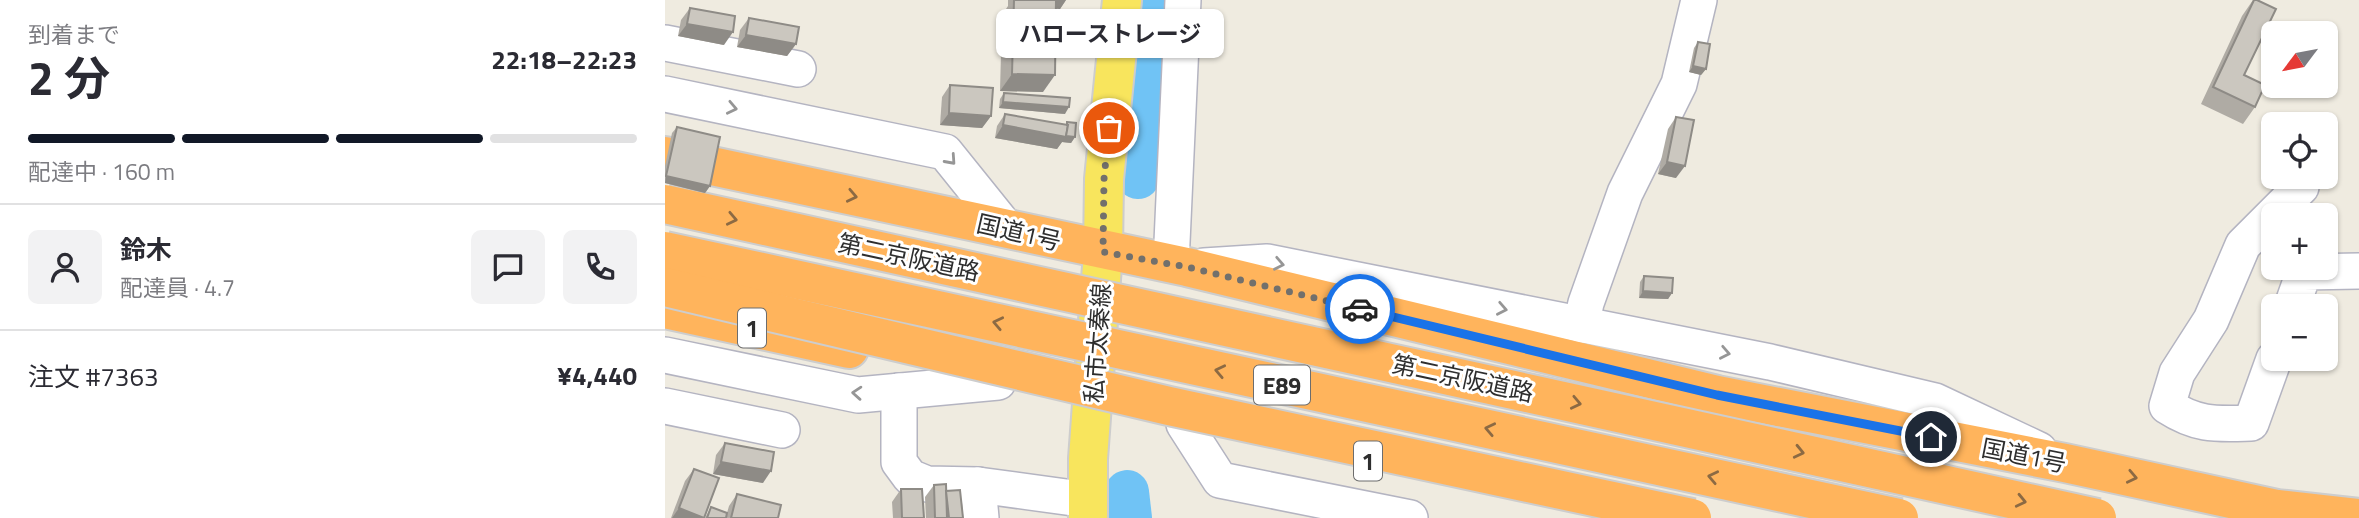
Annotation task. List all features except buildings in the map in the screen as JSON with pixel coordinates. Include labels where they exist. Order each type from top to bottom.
[{"type":"highway","name":"国道1号","points":[[665,156],[1103,252],[1179,266],[1677,385],[2065,463],[2276,514],[2359,518]]},
{"type":"highway","points":[[665,178],[1184,301],[1519,366],[1677,385]]},
{"type":"highway","name":"第二京阪道路","points":[[665,205],[2097,518]]},
{"type":"highway","name":"第二京阪道路","points":[[665,251],[1899,518]]},
{"type":"highway","points":[[665,287],[1169,406],[1692,518]]},
{"type":"highway","name":"1","points":[[665,309],[1184,424],[1642,518]]},
{"type":"main road","name":"私市太秦線","points":[[1088,509],[1103,252],[1104,179],[1122,0]]},
{"type":"street","points":[[1183,0],[1179,266],[1267,262],[1770,362],[1935,401],[2065,463]]},
{"type":"street","points":[[1581,325],[1586,303],[1625,193],[1679,84],[1699,0]]},
{"type":"street","points":[[665,43],[798,69]]},
{"type":"street","points":[[665,94],[945,152],[1007,229]]},
{"type":"street","points":[[2270,371],[2251,423],[2209,424],[2188,420],[2167,406],[2177,373],[2211,320],[2243,245],[2299,189]]},
{"type":"street","points":[[2296,294],[2304,272],[2359,271]]},
{"type":"street","points":[[665,355],[858,395],[999,382]]},
{"type":"street","points":[[899,391],[899,462],[910,477],[979,502],[1088,509]]},
{"type":"street","points":[[665,406],[782,430]]},
{"type":"street","points":[[1184,424],[1220,480],[1324,510],[1410,518]]},
{"type":"waterway","points":[[1138,177],[1143,45],[1149,0]]},
{"type":"waterway","points":[[1127,492],[1130,518]]},
{"type":"way so far","points":[[1109,128],[1104,179],[1103,252],[1187,267],[1360,309]]},
{"type":"place","name":"ハローストレージ","points":[[1109,128]]},
{"type":"route","points":[[1360,309],[1717,395],[1931,437]]}]
